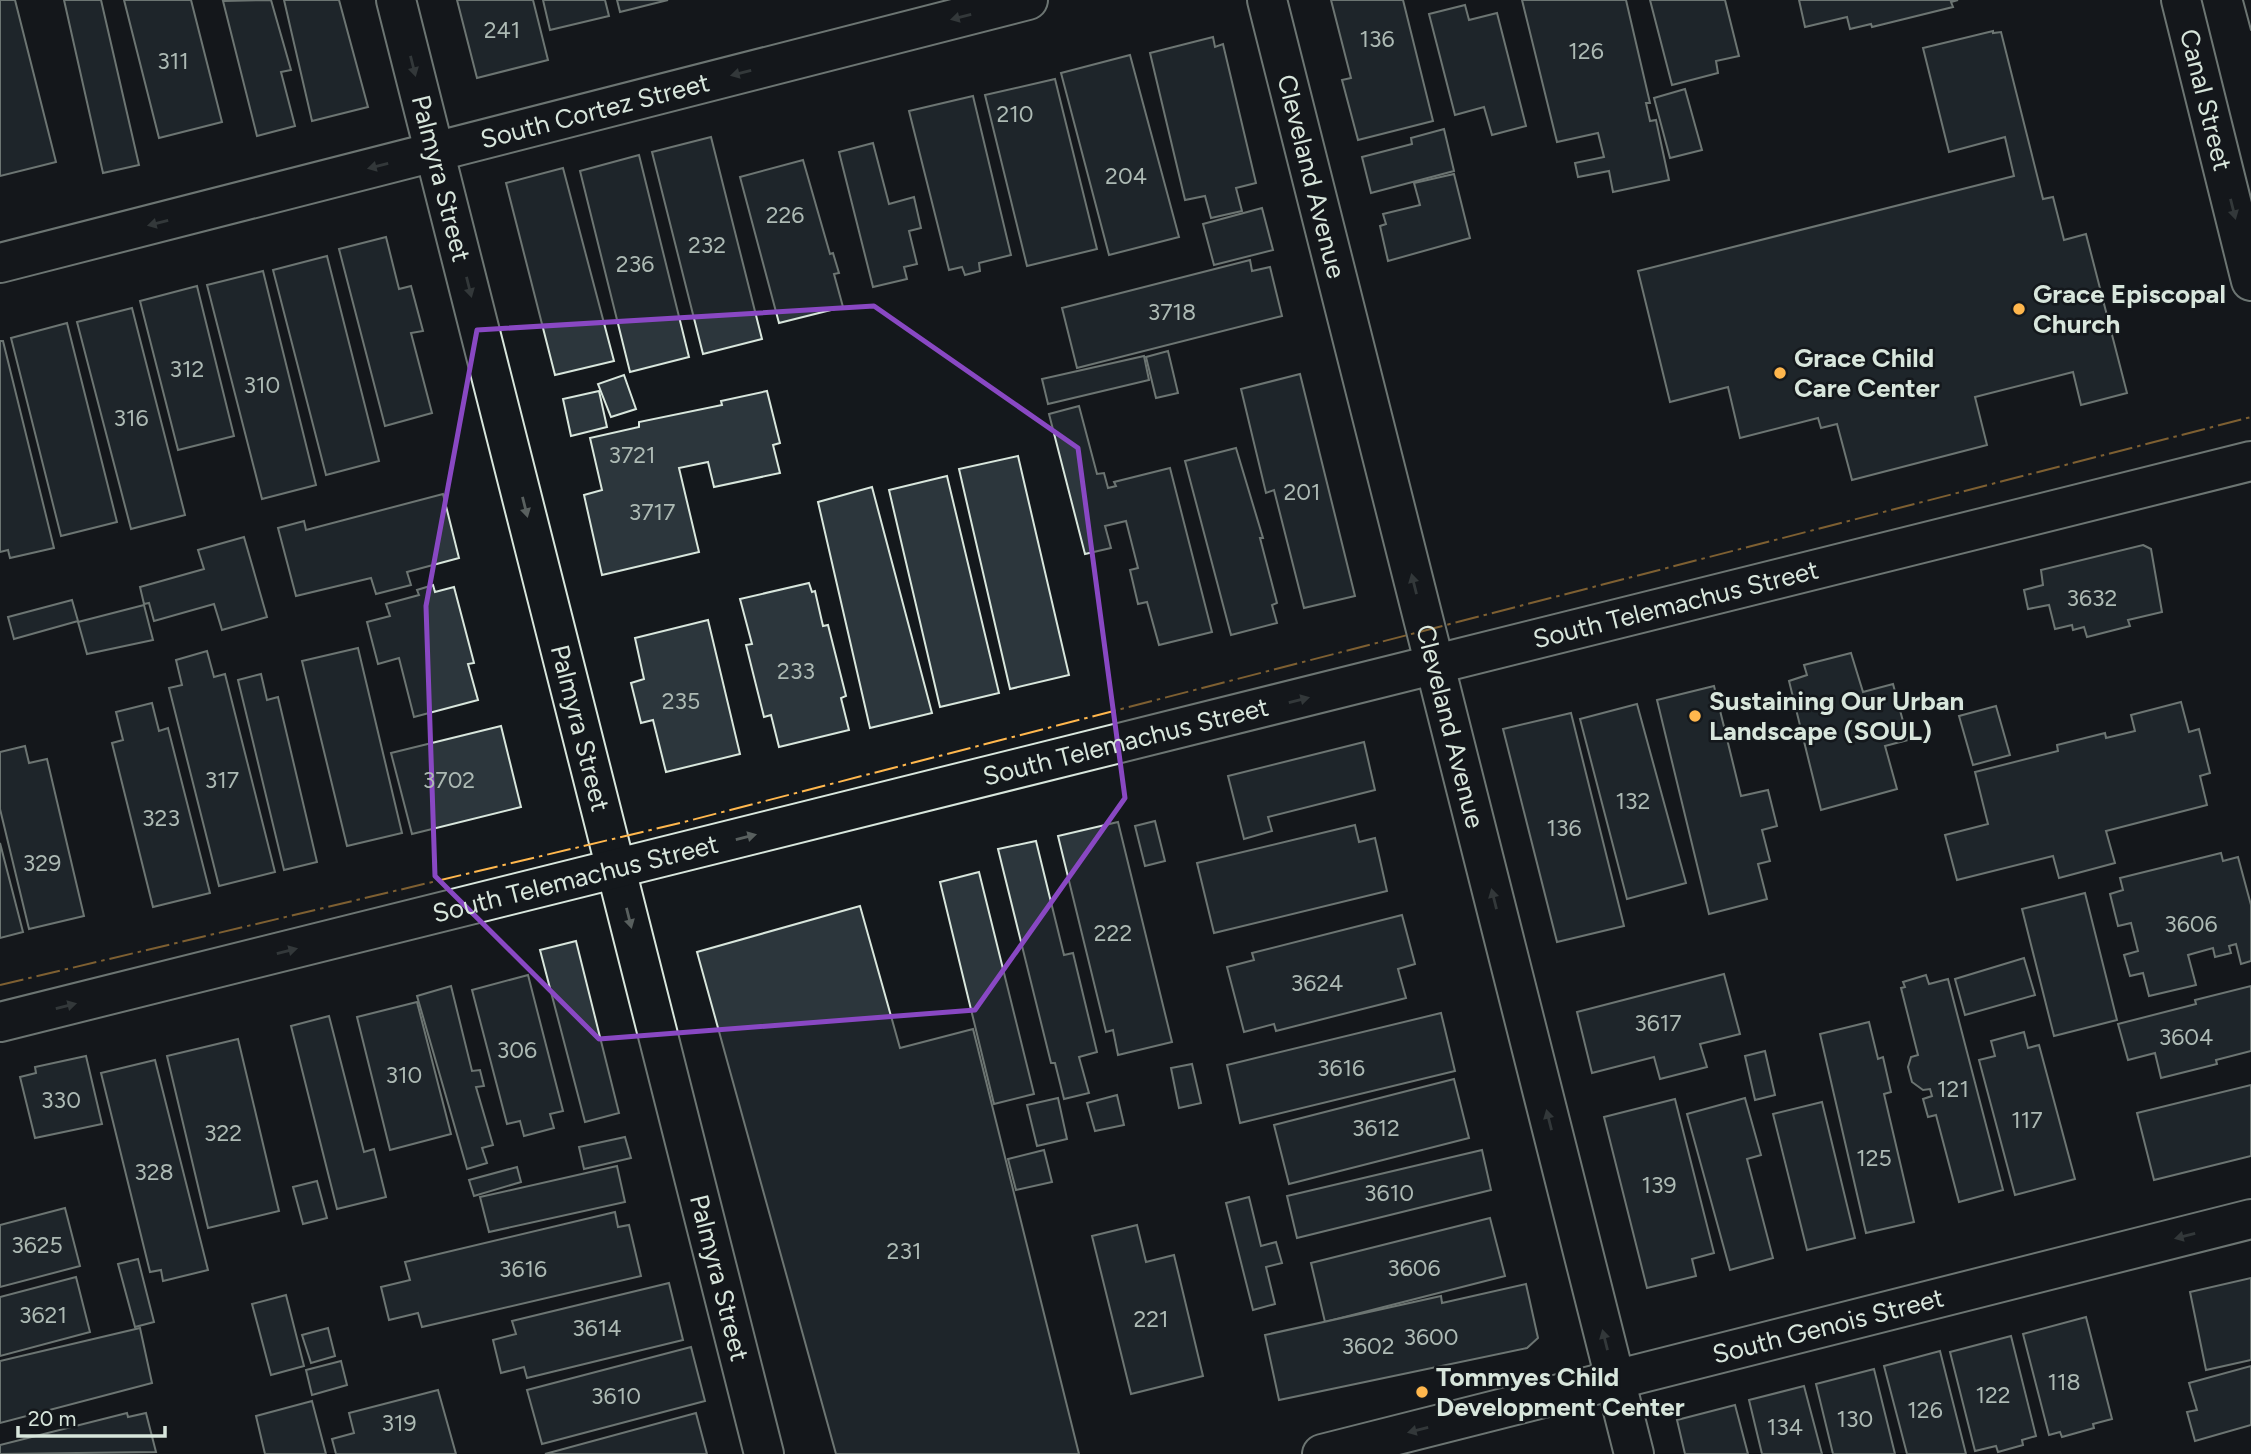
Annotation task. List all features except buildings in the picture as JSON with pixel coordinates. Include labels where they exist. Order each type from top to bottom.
[{"type":"street","name":"Palmyra Street","points":[[396,0],[764,1454]]},
{"type":"street","name":"South Cortez Street","points":[[0,263],[1028,0]]},
{"type":"street","name":"Cleveland Avenue","points":[[1267,0],[1634,1454]]},
{"type":"street","name":"Canal Street","points":[[2181,0],[2251,281]]},
{"type":"street","name":"South Telemachus Street","points":[[0,1022],[2251,461]]},
{"type":"street","name":"South Genois Street","points":[[1322,1454],[2251,1219]]},
{"type":"highlighted area","points":[[874,306],[1078,448],[1125,798],[975,1010],[599,1039],[435,876],[426,606],[477,330]]},
{"type":"tram line","points":[[2243,0],[2251,30]]},
{"type":"power","points":[[0,985],[680,823],[2251,417]]},
{"type":"place","name":"Grace Episcopal Church","points":[[2019,309]]},
{"type":"place","name":"Grace Child Care Center","points":[[1780,373]]},
{"type":"place","name":"Sustaining Our Urban Landscape (SOUL)","points":[[1695,716]]},
{"type":"place","name":"Tommyes Child Development Center","points":[[1422,1392]]}]
